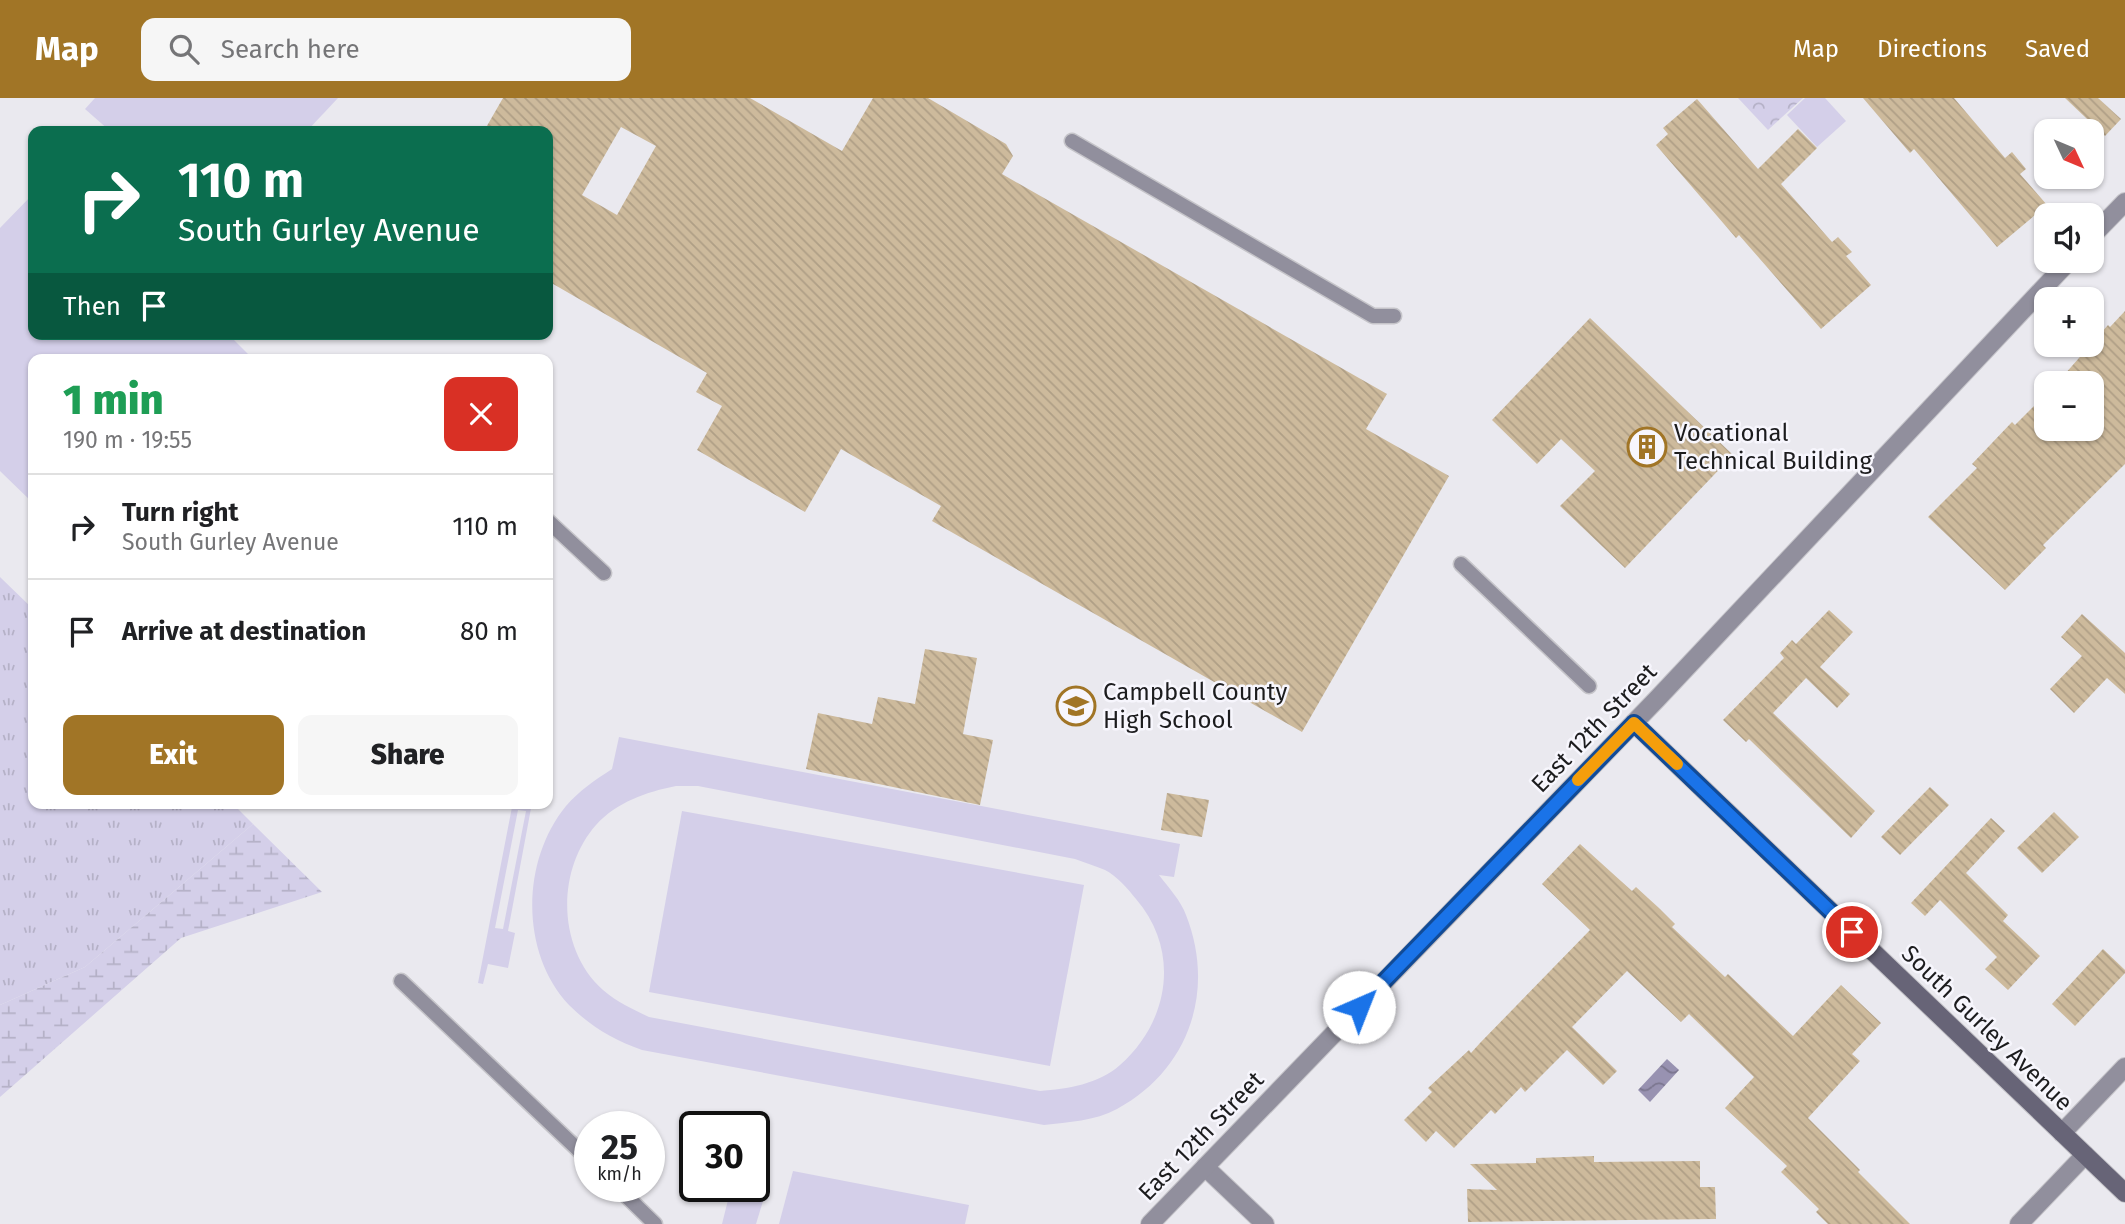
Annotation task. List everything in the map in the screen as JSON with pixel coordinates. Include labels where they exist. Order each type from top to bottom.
[{"type":"street","points":[[2104,224],[2125,202]]},
{"type":"street","name":"East 12th Street","points":[[1150,1224],[1634,723],[2058,273]]},
{"type":"street","name":"South Gurley Avenue","points":[[1634,723],[2125,1193]]},
{"type":"street","points":[[2062,1133],[2125,1066]]},
{"type":"street","points":[[2020,1224],[2085,1155]]},
{"type":"street","points":[[1205,1167],[1265,1224]]},
{"type":"lane","points":[[1072,141],[1373,316],[1395,316]]},
{"type":"lane","points":[[553,527],[604,573]]},
{"type":"lane","points":[[1461,564],[1589,686]]},
{"type":"lane","points":[[401,981],[574,1146]]},
{"type":"lane","points":[[632,1202],[655,1224]]},
{"type":"green space","points":[[95,98],[338,98],[312,126],[104,126],[85,109]]},
{"type":"green space","points":[[1738,98],[1803,98],[1768,130]]},
{"type":"green space","points":[[1805,98],[1825,98],[1846,121],[1817,147],[1787,115]]},
{"type":"green space","points":[[28,199],[28,340],[234,340],[248,354],[28,354],[28,498],[0,471],[0,228]]},
{"type":"green space","points":[[0,577],[28,604],[28,809],[238,809],[253,824],[85,967],[0,1005]]},
{"type":"green space","points":[[619,737],[1180,844],[1174,877],[1159,875],[1186,915],[1195,944],[1198,972],[1190,1026],[1178,1051],[1162,1073],[1142,1093],[1117,1109],[1091,1119],[1044,1125],[642,1050],[612,1037],[577,1013],[553,984],[542,960],[532,907],[534,879],[551,828],[571,801],[612,769]],"holes":[[[676,786],[698,786],[1075,859],[1105,870],[1118,879],[1136,899],[1150,919],[1159,941],[1164,963],[1163,985],[1150,1028],[1137,1048],[1120,1065],[1102,1077],[1072,1087],[1040,1091],[649,1017],[625,1005],[603,990],[588,973],[577,953],[570,932],[567,909],[574,864],[583,843],[596,825],[613,810],[654,791]]]},
{"type":"green space","points":[[512,809],[531,809],[508,931],[515,933],[508,968],[488,964],[483,984],[478,983]],"holes":[[[518,810],[526,811],[503,929],[495,928]]]},
{"type":"green space","points":[[682,811],[1084,885],[1050,1066],[649,992]]},
{"type":"green space","points":[[253,824],[322,892],[181,938],[0,1097],[0,1005],[85,967]]},
{"type":"green space","points":[[793,1171],[969,1205],[965,1224],[779,1224]]},
{"type":"green space","points":[[728,1202],[763,1202],[756,1224],[722,1224]]},
{"type":"water","points":[[1667,1059],[1679,1070],[1650,1102],[1638,1090]]},
{"type":"building","points":[[503,98],[750,98],[842,151],[873,98],[928,98],[1006,144],[1013,156],[1002,174],[1387,394],[1366,429],[1449,476],[1302,732],[932,521],[941,506],[841,449],[805,512],[697,450],[722,406],[696,392],[707,373],[553,284],[553,126],[487,126]],"holes":[[[621,127],[656,146],[617,215],[582,195]]]},
{"type":"building","points":[[1863,98],[1954,98],[2005,158],[2012,152],[2026,169],[2020,174],[2045,203],[2034,203],[2034,216],[1997,247],[1914,149],[1910,153]]},
{"type":"building","points":[[2065,98],[2098,98],[2121,119],[2105,136],[2104,119],[2087,119]]},
{"type":"building","points":[[1697,99],[1758,169],[1798,129],[1817,148],[1781,184],[1832,242],[1838,237],[1852,252],[1846,256],[1871,285],[1821,329],[1739,235],[1736,238],[1656,145],[1668,134],[1663,128]]},
{"type":"building","points":[[2125,311],[2125,464],[2043,545],[2046,548],[2005,590],[1928,517],[1977,468],[1972,464],[2012,422],[2015,425],[2034,406],[2034,441],[2104,441],[2104,371],[2068,371],[2080,357],[2104,357],[2104,330],[2108,325],[2110,327]]},
{"type":"building","name":"Vocational Technical Building","points":[[1590,318],[1733,455],[1625,568],[1560,506],[1595,471],[1561,439],[1537,464],[1492,420]]},
{"type":"building","points":[[1829,610],[1853,632],[1820,667],[1850,694],[1837,708],[1806,678],[1773,713],[1875,811],[1851,838],[1749,739],[1746,742],[1723,720],[1784,658],[1780,653],[1792,640],[1796,644]]},
{"type":"building","points":[[2082,614],[2125,653],[2125,694],[2107,678],[2074,713],[2050,689],[2082,656],[2061,637]]},
{"type":"building","points":[[925,649],[977,658],[963,734],[993,740],[980,805],[806,769],[818,713],[872,724],[878,697],[915,704]]},
{"type":"building","points":[[1930,787],[1949,805],[1900,855],[1881,837]]},
{"type":"building","points":[[1167,793],[1209,800],[1202,837],[1161,830]]},
{"type":"building","points":[[2054,812],[2079,837],[2042,873],[2017,848]]},
{"type":"building","points":[[1991,818],[2005,831],[1966,873],[2008,915],[2003,921],[2040,956],[2008,990],[1985,969],[1997,957],[1940,900],[1925,916],[1911,903]]},
{"type":"building","points":[[1580,844],[1632,891],[1636,887],[1675,924],[1672,927],[1725,977],[1728,974],[1793,1036],[1841,985],[1881,1023],[1852,1054],[1860,1061],[1808,1118],[1910,1224],[1828,1224],[1816,1212],[1819,1209],[1781,1172],[1787,1166],[1725,1108],[1754,1077],[1689,1014],[1681,1022],[1627,971],[1572,1027],[1617,1071],[1603,1085],[1567,1050],[1525,1092],[1521,1087],[1495,1114],[1491,1110],[1454,1148],[1436,1131],[1426,1142],[1404,1120],[1432,1092],[1428,1088],[1469,1050],[1471,1053],[1590,930],[1542,884]]},
{"type":"building","points":[[2103,949],[2125,973],[2075,1026],[2052,1004]]},
{"type":"building","points":[[1594,1156],[1594,1162],[1700,1161],[1700,1187],[1715,1187],[1716,1219],[1468,1222],[1467,1189],[1497,1190],[1470,1164],[1536,1163],[1536,1158]]},
{"type":"slow traffic","points":[[1578,780],[1634,723],[1677,764]]},
{"type":"place","name":"Vocational Technical Building","points":[[1647,447]]},
{"type":"place","name":"Campbell County High School","points":[[1076,706]]},
{"type":"route","points":[[1359,1007],[1634,723],[1852,932]]}]
